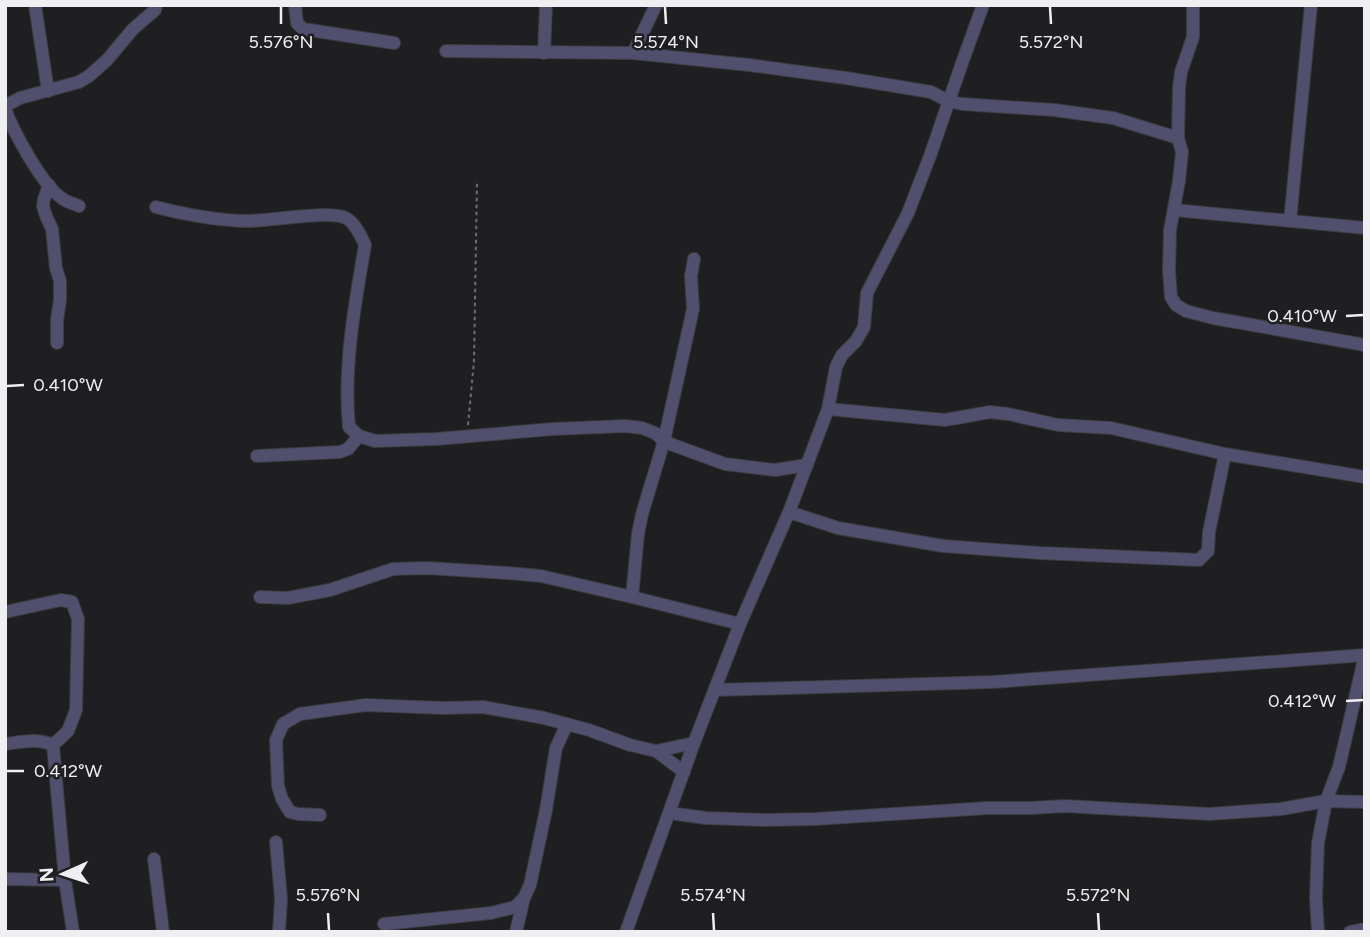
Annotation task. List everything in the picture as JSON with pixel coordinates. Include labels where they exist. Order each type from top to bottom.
[{"type":"street","points":[[35,5],[48,91]]},
{"type":"street","points":[[79,206],[63,200],[49,185],[20,141],[5,107],[20,98],[79,82],[89,76],[107,60],[133,29],[155,10],[156,5]]},
{"type":"street","points":[[295,5],[297,23],[303,29],[394,43]]},
{"type":"street","points":[[544,52],[546,5]]},
{"type":"street","points":[[633,53],[656,5]]},
{"type":"street","points":[[626,932],[694,743],[740,624],[789,512],[828,409],[836,367],[864,327],[867,293],[908,213],[984,5]]},
{"type":"street","points":[[1193,5],[1193,37],[1181,72],[1179,88],[1178,138],[1182,152],[1170,230],[1171,297],[1186,311],[1365,345]]},
{"type":"street","points":[[1290,221],[1311,5]]},
{"type":"street","points":[[446,51],[633,53],[749,65],[931,92],[948,101],[979,106],[1054,110],[1113,118],[1178,138]]},
{"type":"street","points":[[49,185],[43,206],[52,229],[60,281],[57,343]]},
{"type":"street","points":[[156,208],[246,221],[332,215],[347,219],[353,225],[365,244],[350,342],[349,427],[359,436],[375,441],[436,439],[625,426],[642,428],[655,433],[664,441],[725,464],[775,470],[807,465]]},
{"type":"street","points":[[1174,210],[1365,228]]},
{"type":"street","points":[[632,597],[642,514],[664,441],[693,309],[691,276],[694,259]]},
{"type":"street","points":[[828,409],[945,420],[990,412],[1008,414],[1058,425],[1111,428],[1226,454],[1365,477]]},
{"type":"street","points":[[257,456],[340,452],[348,449],[359,436]]},
{"type":"street","points":[[789,512],[838,528],[943,546],[1199,560],[1208,551],[1209,532],[1226,454]]},
{"type":"street","points":[[260,597],[288,598],[330,590],[393,569],[508,572],[541,576],[740,624]]},
{"type":"street","points":[[5,612],[61,600],[72,602],[78,619],[76,710],[68,731],[52,745]]},
{"type":"street","points":[[716,690],[993,682],[1365,655],[1339,767],[1326,801],[1318,844],[1318,932]]},
{"type":"street","points":[[320,815],[290,812],[278,786],[276,740],[283,724],[300,713],[366,705],[483,707],[544,718],[656,751],[684,772]]},
{"type":"street","points":[[516,932],[533,873],[556,748],[567,724]]},
{"type":"street","points":[[5,744],[29,740],[44,741],[52,745]]},
{"type":"street","points":[[656,751],[694,743]]},
{"type":"street","points":[[52,745],[65,880],[73,932]]},
{"type":"street","points":[[669,813],[706,818],[790,820],[1065,806],[1209,814],[1281,809],[1326,801],[1365,802]]},
{"type":"street","points":[[276,842],[281,899],[279,932]]},
{"type":"street","points":[[154,859],[163,932]]},
{"type":"street","points":[[5,878],[65,880]]},
{"type":"street","points":[[384,924],[491,914],[514,907],[524,898]]},
{"type":"street","points":[[1350,932],[1365,929]]},
{"type":"path","points":[[467,436],[474,361],[477,181]]}]
